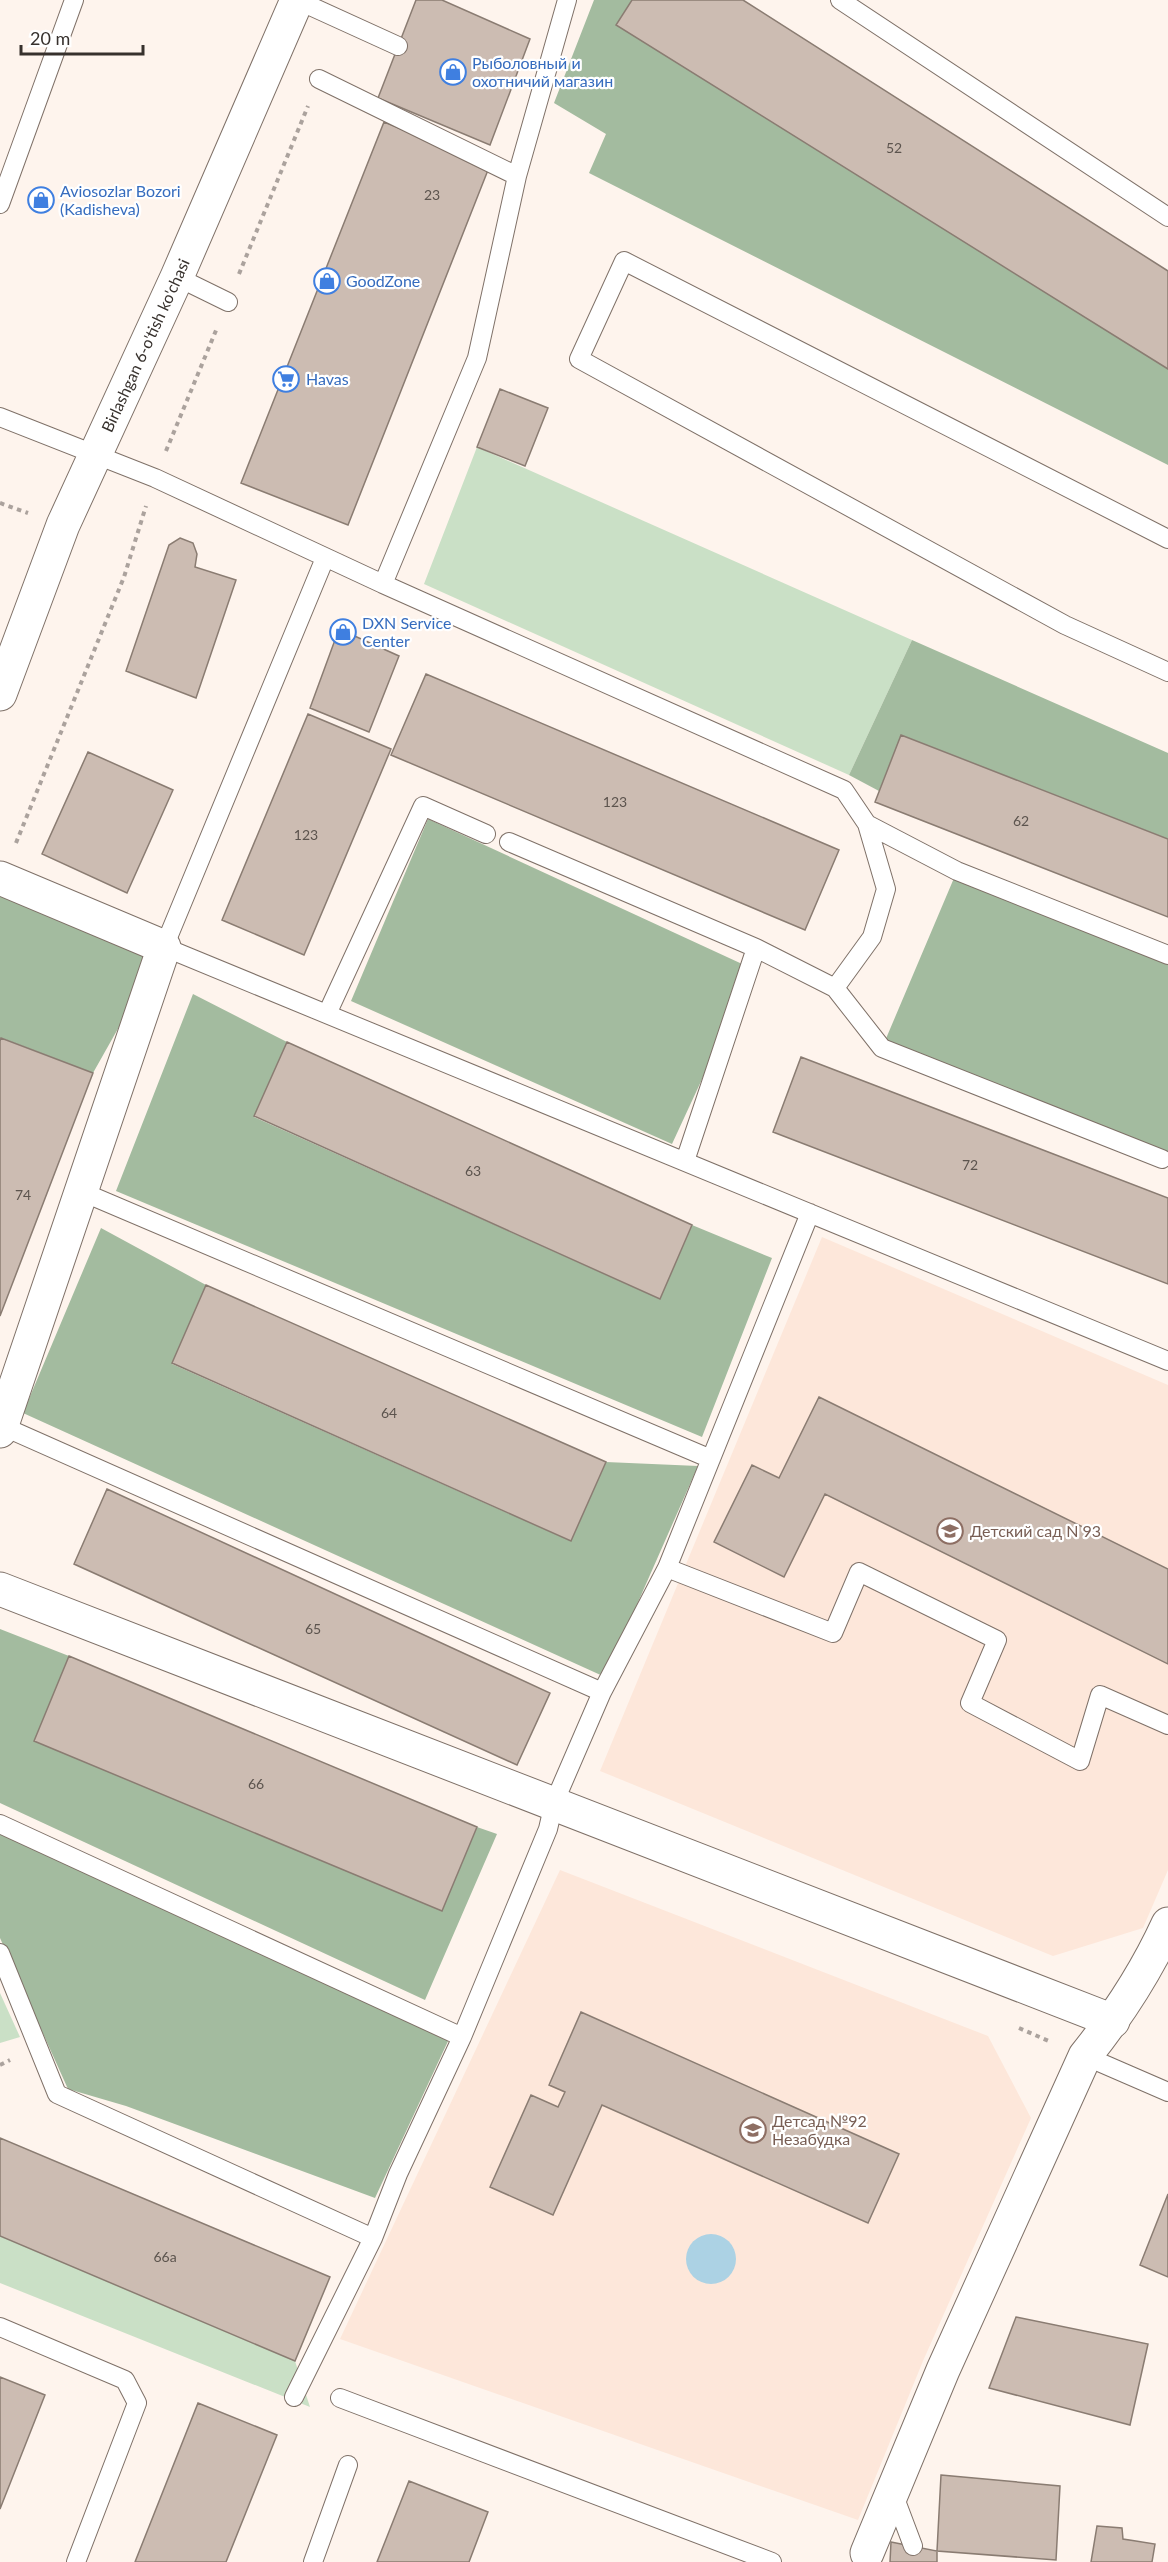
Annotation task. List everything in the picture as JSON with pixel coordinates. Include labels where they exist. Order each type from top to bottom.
[{"type":"street","name":"Birlashgan 6-o'tish ko'chasi","points":[[0,694],[63,525],[177,278],[297,0]]},
{"type":"street","points":[[1,879],[164,947],[1,1428]]},
{"type":"street","points":[[0,1588],[1113,2021]]},
{"type":"street","points":[[862,2558],[893,2493],[933,2366],[1085,2056],[1160,1962],[1168,1924]]},
{"type":"lane","points":[[0,204],[74,0]]},
{"type":"lane","points":[[297,0],[398,46]]},
{"type":"lane","points":[[383,584],[477,358],[517,176],[567,0]]},
{"type":"lane","points":[[840,0],[1168,217]]},
{"type":"lane","points":[[319,79],[517,176]]},
{"type":"lane","points":[[1168,539],[624,261],[579,359],[1065,625],[1168,672]]},
{"type":"lane","points":[[177,278],[228,302]]},
{"type":"lane","points":[[0,417],[155,478],[383,584],[844,790],[867,824],[886,889],[872,937],[836,988]]},
{"type":"lane","points":[[326,558],[164,947],[1168,1361]]},
{"type":"lane","points":[[327,1014],[423,806],[486,834]]},
{"type":"lane","points":[[867,824],[957,871],[1168,955]]},
{"type":"lane","points":[[509,842],[756,948],[836,988],[882,1048],[1162,1159]]},
{"type":"lane","points":[[686,1161],[756,948]]},
{"type":"lane","points":[[80,1191],[711,1459]]},
{"type":"lane","points":[[294,2397],[373,2238],[398,2174],[462,2037],[548,1829],[555,1803],[602,1692],[667,1568],[810,1213]]},
{"type":"lane","points":[[1,1428],[602,1692]]},
{"type":"lane","points":[[667,1568],[833,1633],[859,1572],[997,1640],[970,1703],[1080,1761],[1100,1695],[1168,1725]]},
{"type":"lane","points":[[0,1824],[462,2037]]},
{"type":"lane","points":[[0,1953],[57,2094],[373,2238]]},
{"type":"lane","points":[[1085,2056],[1168,2092]]},
{"type":"lane","points":[[0,2327],[125,2380],[137,2403],[75,2562]]},
{"type":"lane","points":[[340,2398],[772,2562]]},
{"type":"lane","points":[[313,2562],[348,2465]]},
{"type":"lane","points":[[893,2493],[914,2546]]},
{"type":"path","points":[[1,879],[124,577],[155,478],[319,79]]},
{"type":"shaded area","points":[[822,1237],[1168,1385],[1168,1870],[1143,1928],[1053,1956],[600,1771]]},
{"type":"shaded area","points":[[560,1870],[988,2036],[1031,2118],[923,2361],[858,2520],[340,2339]]},
{"type":"green space","points":[[594,0],[632,0],[617,25],[1168,369],[1168,465],[589,173],[606,134],[554,103]]},
{"type":"green space","points":[[477,447],[912,640],[849,775],[424,584]]},
{"type":"green space","points":[[912,640],[1168,753],[1168,839],[901,735],[879,791],[849,775]]},
{"type":"green space","points":[[428,819],[753,969],[672,1144],[351,1001]]},
{"type":"green space","points":[[957,871],[1168,955],[1168,1163],[882,1048]]},
{"type":"green space","points":[[0,885],[164,947],[93,1073],[2,1038],[0,1041]]},
{"type":"green space","points":[[193,994],[287,1042],[254,1117],[660,1299],[692,1225],[772,1258],[702,1437],[116,1191]]},
{"type":"green space","points":[[101,1228],[206,1285],[172,1364],[571,1541],[606,1462],[698,1466],[605,1677],[23,1413]]},
{"type":"green space","points":[[0,1629],[69,1656],[442,1910],[477,1827],[497,1834],[425,2000],[0,1803]]},
{"type":"green space","points":[[0,1827],[164,1909],[449,2039],[375,2198],[126,2106],[68,2089],[0,1938]]},
{"type":"green space","points":[[0,1993],[20,2037],[0,2043]]},
{"type":"green space","points":[[0,2236],[295,2361],[310,2407],[0,2283]]},
{"type":"water","points":[[706,2234],[716,2234],[729,2241],[736,2254],[736,2264],[729,2277],[716,2284],[706,2284],[697,2280],[690,2273],[686,2264],[686,2254],[690,2245],[697,2238]]},
{"type":"building","name":"Рыболовный и охотничий магазин","points":[[416,0],[442,0],[530,39],[490,145],[378,98]]},
{"type":"building","points":[[632,0],[743,0],[1168,271],[1168,369],[616,25]]},
{"type":"building","points":[[384,122],[490,165],[348,525],[241,483]]},
{"type":"building","points":[[500,389],[548,408],[525,466],[477,447]]},
{"type":"building","points":[[180,538],[193,543],[197,554],[195,567],[236,580],[196,698],[126,671],[169,545]]},
{"type":"building","points":[[339,629],[399,656],[369,732],[310,708]]},
{"type":"building","points":[[426,674],[839,850],[805,930],[391,755]]},
{"type":"building","points":[[308,714],[391,749],[304,955],[222,920]]},
{"type":"building","points":[[901,735],[1168,839],[1168,917],[875,802]]},
{"type":"building","points":[[88,752],[173,790],[127,893],[42,854]]},
{"type":"building","points":[[1,1038],[93,1073],[0,1316],[0,1041]]},
{"type":"building","points":[[287,1042],[692,1225],[660,1299],[254,1116]]},
{"type":"building","points":[[801,1057],[1168,1198],[1168,1284],[773,1132]]},
{"type":"building","points":[[206,1285],[606,1462],[571,1541],[172,1363]]},
{"type":"building","points":[[819,1397],[1168,1569],[1168,1664],[825,1494],[784,1577],[714,1542],[752,1465],[779,1478]]},
{"type":"building","points":[[107,1489],[550,1693],[517,1765],[74,1564]]},
{"type":"building","points":[[69,1656],[477,1827],[442,1911],[34,1741]]},
{"type":"building","name":"Детсад №92 Незабудка","points":[[581,2012],[899,2154],[868,2223],[602,2105],[553,2215],[490,2187],[531,2095],[558,2107],[565,2092],[549,2085]]},
{"type":"building","points":[[0,2138],[330,2277],[295,2361],[0,2236]]},
{"type":"building","points":[[1168,2194],[1168,2277],[1140,2265]]},
{"type":"building","points":[[1016,2317],[1148,2344],[1130,2425],[989,2388]]},
{"type":"building","points":[[0,2377],[45,2395],[0,2509]]},
{"type":"building","points":[[198,2403],[277,2435],[226,2562],[135,2562]]},
{"type":"building","points":[[941,2475],[1060,2486],[1056,2560],[937,2551]]},
{"type":"building","points":[[409,2481],[488,2512],[469,2562],[377,2562]]},
{"type":"building","points":[[1097,2526],[1122,2528],[1123,2539],[1155,2544],[1152,2562],[1091,2562]]},
{"type":"building","points":[[891,2542],[937,2551],[937,2562],[890,2562]]},
{"type":"place","name":"Рыболовный и охотничий магазин","points":[[453,72]]},
{"type":"place","name":"Aviosozlar Bozori (Kadisheva)","points":[[41,200]]},
{"type":"place","name":"GoodZone","points":[[327,281]]},
{"type":"place","name":"Havas","points":[[286,379]]},
{"type":"place","name":"DXN Service Center","points":[[343,632]]},
{"type":"place","name":"Детский сад N 93","points":[[950,1531]]},
{"type":"place","name":"Детсад №92 Незабудка","points":[[753,2130]]}]
